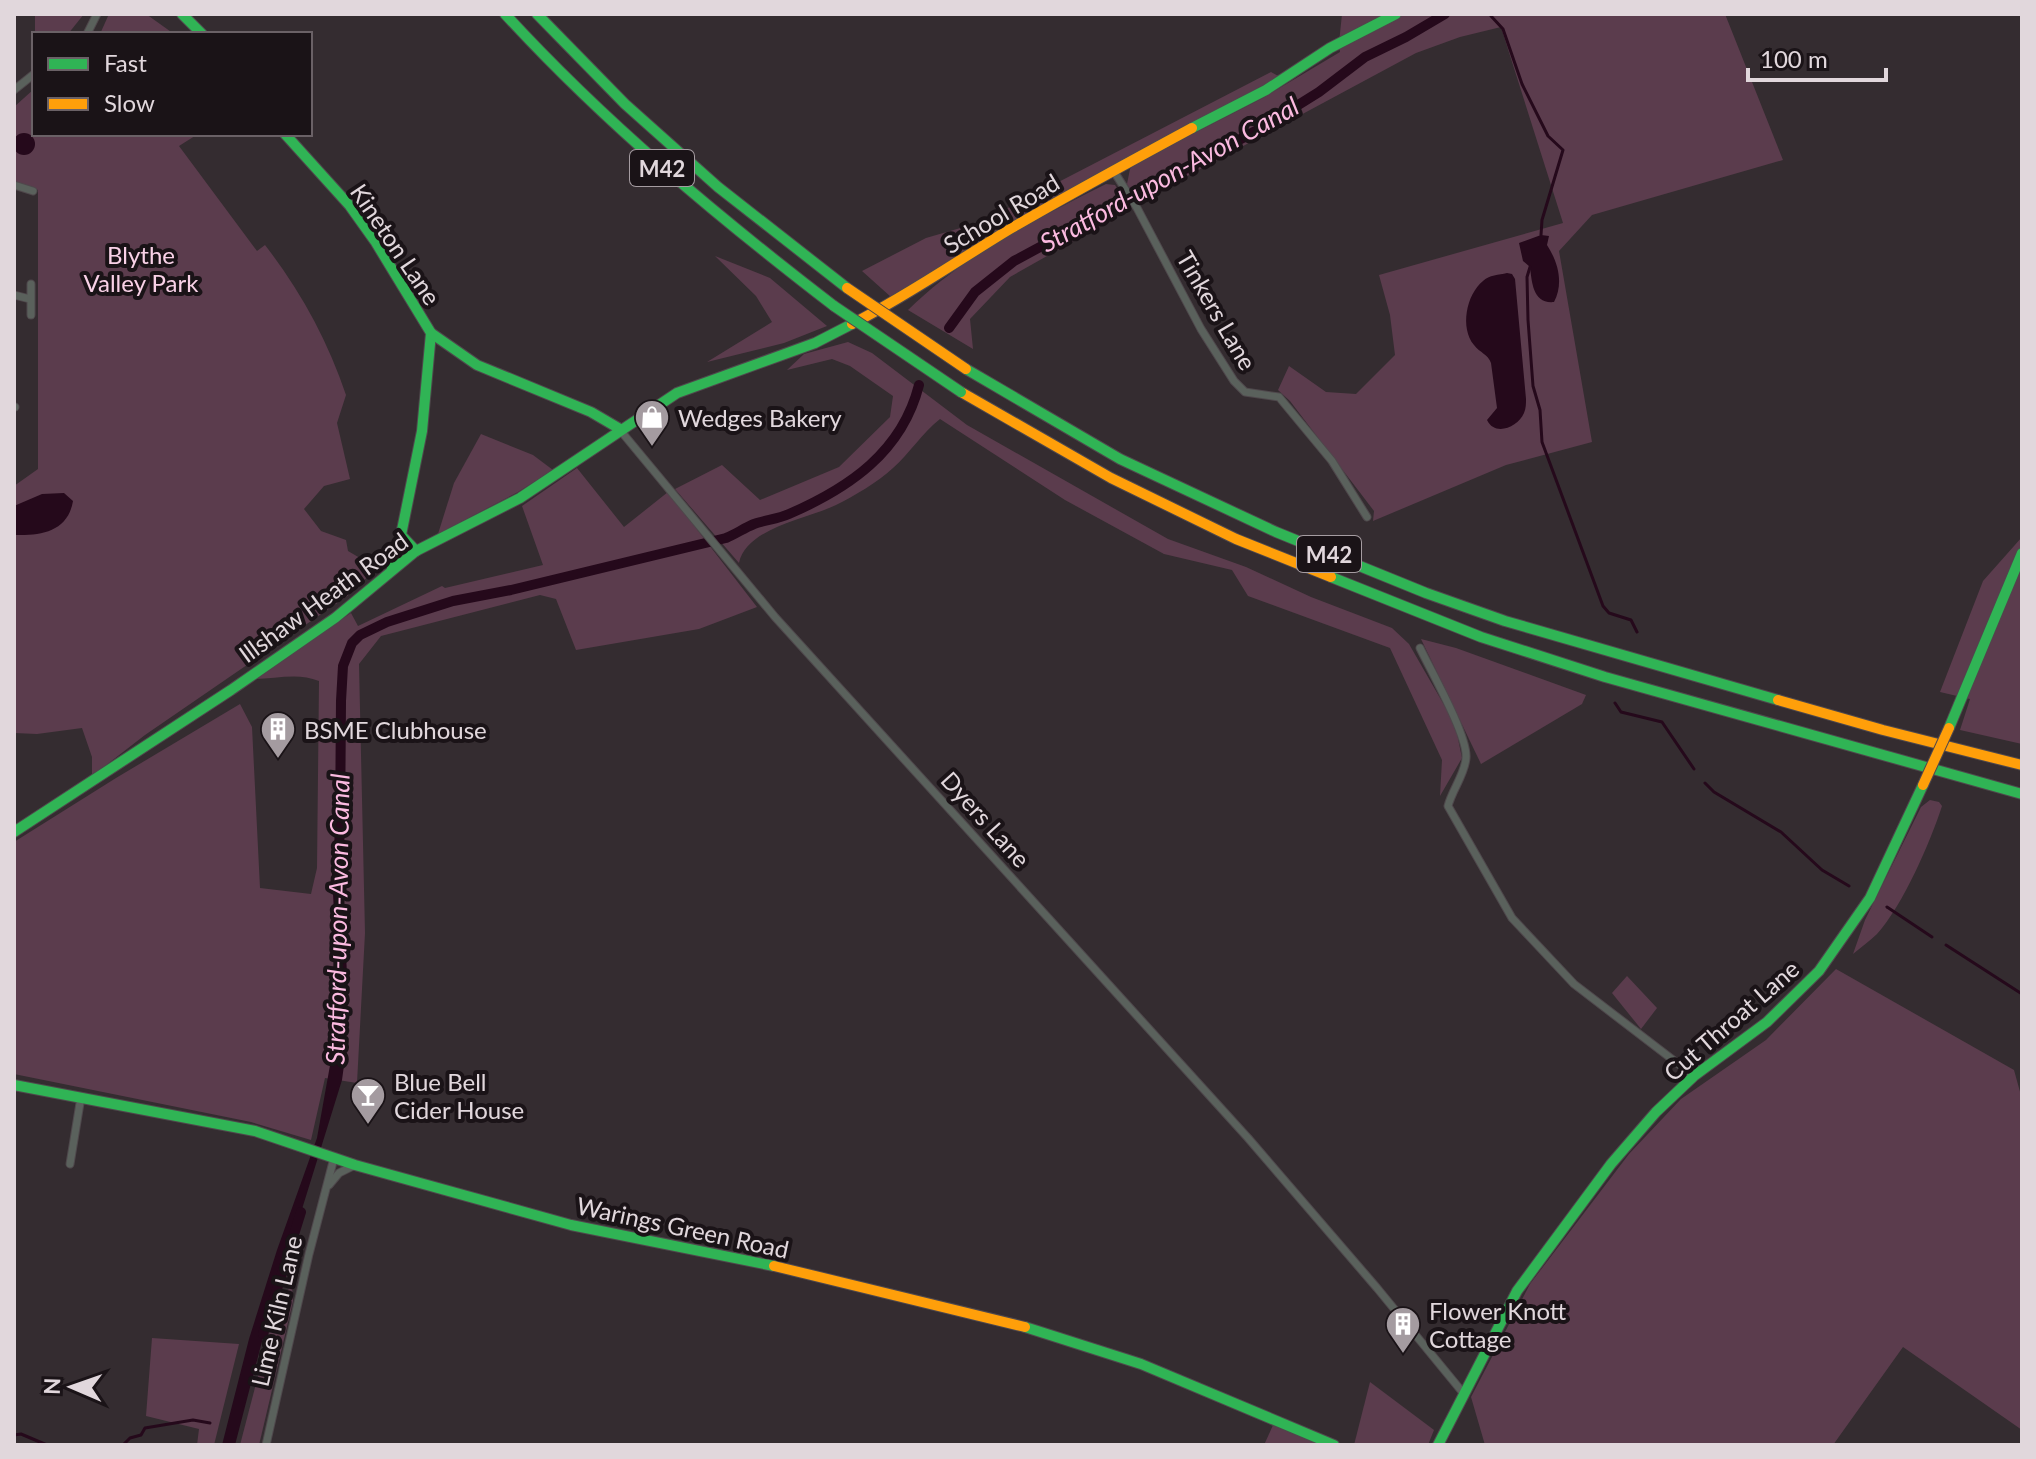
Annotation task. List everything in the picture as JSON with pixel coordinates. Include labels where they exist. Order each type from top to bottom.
[{"type":"main road","points":[[182,14],[200,32]]},
{"type":"main road","name":"M42","points":[[505,14],[682,187],[834,306],[961,392],[1111,478],[1236,539],[1481,637],[1605,677],[2022,794]]},
{"type":"main road","name":"M42","points":[[537,14],[625,104],[695,166],[847,288],[966,369],[1120,459],[1276,532],[1426,593],[1505,621],[1883,730],[2022,765]]},
{"type":"main road","name":"School Road","points":[[620,429],[677,393],[815,343],[896,302],[1007,231],[1113,170],[1266,90],[1330,48],[1396,14]]},
{"type":"main road","name":"Kineton Lane","points":[[287,136],[350,206],[431,333],[422,431],[392,568]]},
{"type":"main road","name":"Dyers Lane","points":[[431,333],[477,365],[591,412],[620,429]]},
{"type":"main road","name":"Illshaw Heath Road","points":[[14,832],[335,618],[416,551],[520,498],[620,429]]},
{"type":"main road","points":[[401,535],[416,551]]},
{"type":"main road","name":"Cut Throat Lane","points":[[1438,1445],[1517,1291],[1611,1164],[1656,1112],[1694,1076],[1767,1022],[1819,971],[1839,946],[1870,898],[1923,785],[2022,553]]},
{"type":"main road","name":"Warings Green Road","points":[[14,1085],[255,1131],[355,1165],[571,1225],[778,1267],[1007,1321],[1141,1364],[1334,1445]]},
{"type":"street","points":[[88,32],[97,14]]},
{"type":"street","points":[[14,90],[32,76]]},
{"type":"street","name":"Tinkers Lane","points":[[1113,170],[1137,208],[1201,329],[1234,381],[1245,392],[1279,397],[1332,461],[1367,517]]},
{"type":"street","points":[[14,185],[33,191]]},
{"type":"street","points":[[31,284],[31,315]]},
{"type":"street","points":[[14,295],[30,299]]},
{"type":"street","name":"Dyers Lane","points":[[620,429],[786,629],[1248,1138],[1464,1394]]},
{"type":"street","points":[[1420,648],[1465,750],[1465,764],[1448,806],[1512,918],[1574,984],[1694,1076]]},
{"type":"street","points":[[70,1164],[81,1097]]},
{"type":"street","name":"Lime Kiln Lane","points":[[266,1445],[309,1254],[328,1186],[330,1156]]},
{"type":"street","points":[[328,1186],[339,1173],[355,1165]]},
{"type":"green space","points":[[35,14],[84,14],[70,32],[35,32]]},
{"type":"green space","points":[[109,14],[146,14],[171,32],[101,32]]},
{"type":"green space","points":[[1342,14],[1725,14],[1783,160],[1592,215],[1559,251],[1592,442],[1506,465],[1373,521],[1374,511],[1290,401],[1278,390],[1289,366],[1326,392],[1356,394],[1395,355],[1390,315],[1379,275],[1563,223],[1501,27],[1460,37],[1416,53],[1139,202],[1127,184],[1134,164],[1261,99],[1340,52]]},
{"type":"green space","points":[[1271,72],[1280,77],[891,297],[862,271],[926,238],[981,222]]},
{"type":"green space","name":"Blythe Valley Park","points":[[32,91],[32,136],[195,136],[179,146],[257,251],[265,245],[290,280],[322,336],[346,395],[337,423],[350,479],[324,486],[304,509],[321,531],[346,540],[348,551],[377,568],[346,597],[145,735],[92,776],[92,757],[82,728],[37,734],[14,733],[14,486],[38,469],[38,190],[14,181],[14,107]]},
{"type":"green space","points":[[1106,184],[1115,185],[1130,209],[1010,277],[970,319],[973,349],[908,310],[977,255]]},
{"type":"green space","points":[[715,256],[770,278],[827,326],[784,343],[707,362],[772,322],[756,296]]},
{"type":"green space","points":[[848,342],[872,353],[967,425],[1168,539],[1246,567],[1311,597],[1392,628],[1409,644],[1455,724],[1462,758],[1440,796],[1442,760],[1390,648],[1248,596],[1232,570],[1164,554],[1065,500],[940,419],[880,478],[836,505],[765,533],[744,551],[739,563],[675,489],[722,465],[760,500],[839,467],[890,417],[893,396],[850,366],[832,359],[787,370],[804,354]]},
{"type":"green space","points":[[481,434],[533,455],[553,470],[438,534],[454,483]]},
{"type":"green space","points":[[577,468],[624,527],[668,492],[757,607],[699,629],[576,650],[556,599],[540,595],[381,636],[359,664],[365,933],[357,1083],[325,1078],[311,1140],[251,1122],[14,1074],[14,842],[240,704],[252,727],[260,888],[311,894],[317,868],[319,681],[295,676],[252,679],[351,613],[358,626],[442,586],[445,588],[543,565],[522,506]]},
{"type":"green space","points":[[2022,537],[2022,744],[1960,730],[1970,699],[1940,692],[1983,581]]},
{"type":"green space","points":[[1421,639],[1456,648],[1586,695],[1582,704],[1481,764]]},
{"type":"green space","points":[[1930,800],[1942,806],[1915,873],[1887,922],[1853,954],[1865,920],[1921,807]]},
{"type":"green space","points":[[1836,969],[2014,1070],[2022,1099],[2022,1430],[1903,1347],[1833,1445],[1485,1445],[1471,1397],[1530,1284],[1629,1154],[1681,1099],[1766,1040]]},
{"type":"green space","points":[[1627,976],[1657,1008],[1641,1029],[1612,993]]},
{"type":"green space","points":[[292,1287],[293,1301],[259,1445],[240,1445],[279,1296]]},
{"type":"green space","points":[[152,1338],[239,1344],[214,1445],[197,1445],[199,1429],[146,1416]]},
{"type":"green space","points":[[1370,1382],[1434,1430],[1428,1445],[1354,1445]]},
{"type":"green space","points":[[1274,1423],[1320,1445],[1264,1445]]},
{"type":"shaded area","points":[[20,133],[28,133],[35,144],[28,155],[20,155],[13,148],[13,140]]},
{"type":"shaded area","points":[[1541,235],[1549,236],[1547,245],[1558,273],[1559,287],[1554,302],[1547,302],[1538,296],[1519,243]]},
{"type":"shaded area","points":[[1507,273],[1515,279],[1526,403],[1521,418],[1512,426],[1501,429],[1495,428],[1487,420],[1497,408],[1491,363],[1474,345],[1466,321],[1469,303],[1477,287],[1488,278]]},
{"type":"shaded area","points":[[64,493],[73,501],[66,519],[60,525],[44,533],[14,535],[14,506],[42,494]]},
{"type":"shaded area","points":[[334,1043],[347,1043],[342,1080],[267,1322],[235,1445],[222,1445],[249,1339],[317,1138]]},
{"type":"waterway","name":"Stratford-upon-Avon Canal","points":[[949,328],[975,292],[1014,261],[1263,127],[1319,92],[1365,57],[1445,14]]},
{"type":"waterway","points":[[1491,16],[1503,29],[1522,84],[1548,136],[1563,150],[1542,220],[1541,235]]},
{"type":"waterway","points":[[1530,267],[1527,277],[1528,320],[1533,386],[1540,410],[1542,442],[1603,606],[1609,613],[1631,620],[1637,632]]},
{"type":"waterway","name":"Stratford-upon-Avon Canal","points":[[340,1053],[343,995],[337,873],[341,701],[343,666],[352,643],[360,635],[387,622],[453,601],[726,538],[754,524],[811,504],[852,479],[886,448],[900,430],[919,385]]},
{"type":"waterway","points":[[1615,703],[1621,712],[1662,722],[1694,769]]},
{"type":"waterway","points":[[1705,783],[1714,792],[1781,832],[1822,870],[1849,886]]},
{"type":"waterway","points":[[1887,907],[1932,937]]},
{"type":"waterway","points":[[1946,945],[2022,994]]},
{"type":"waterway","name":"Stratford-upon-Avon Canal","points":[[263,1334],[301,1212]]},
{"type":"waterway","points":[[123,1445],[130,1438],[141,1435],[145,1428],[193,1420],[210,1423]]},
{"type":"waterway","points":[[14,1435],[21,1434],[47,1445]]},
{"type":"traffic: fast","points":[[182,14],[200,32]]},
{"type":"traffic: fast","points":[[505,14],[622,131],[747,238],[834,306]]},
{"type":"traffic: fast","points":[[537,14],[625,104],[718,187],[847,288]]},
{"type":"traffic: fast","points":[[1192,128],[1266,90],[1330,48],[1396,14]]},
{"type":"traffic: fast","points":[[287,136],[350,206],[431,333],[422,431],[401,535],[416,551]]},
{"type":"traffic: fast","points":[[834,306],[961,392]]},
{"type":"traffic: fast","points":[[14,832],[335,618],[416,551],[520,498],[677,393],[815,343],[852,324]]},
{"type":"traffic: fast","points":[[431,333],[477,365],[591,412],[620,429]]},
{"type":"traffic: fast","points":[[966,369],[1120,459],[1276,532],[1426,593],[1505,621],[1778,700]]},
{"type":"traffic: fast","points":[[392,568],[401,535]]},
{"type":"traffic: fast","points":[[1949,728],[2022,553]]},
{"type":"traffic: fast","points":[[1331,577],[1481,637],[1605,677],[2022,794]]},
{"type":"traffic: fast","points":[[1438,1445],[1517,1291],[1611,1164],[1656,1112],[1694,1076],[1767,1022],[1819,971],[1870,898],[1923,785]]},
{"type":"traffic: fast","points":[[14,1085],[255,1131],[355,1165],[571,1225],[774,1266]]},
{"type":"traffic: fast","points":[[1025,1327],[1141,1364],[1334,1445]]},
{"type":"traffic: slow","points":[[852,324],[1033,216],[1192,128]]},
{"type":"traffic: slow","points":[[847,288],[966,369]]},
{"type":"traffic: slow","points":[[961,392],[1111,478],[1236,539],[1331,577]]},
{"type":"traffic: slow","points":[[1778,700],[2022,765]]},
{"type":"traffic: slow","points":[[1923,785],[1949,728]]},
{"type":"traffic: slow","points":[[774,1266],[1025,1327]]},
{"type":"place","name":"Wedges Bakery","points":[[652,448]]},
{"type":"place","name":"BSME Clubhouse","points":[[278,760]]},
{"type":"place","name":"Blue Bell Cider House","points":[[368,1126]]},
{"type":"place","name":"Flower Knott Cottage","points":[[1403,1355]]}]
